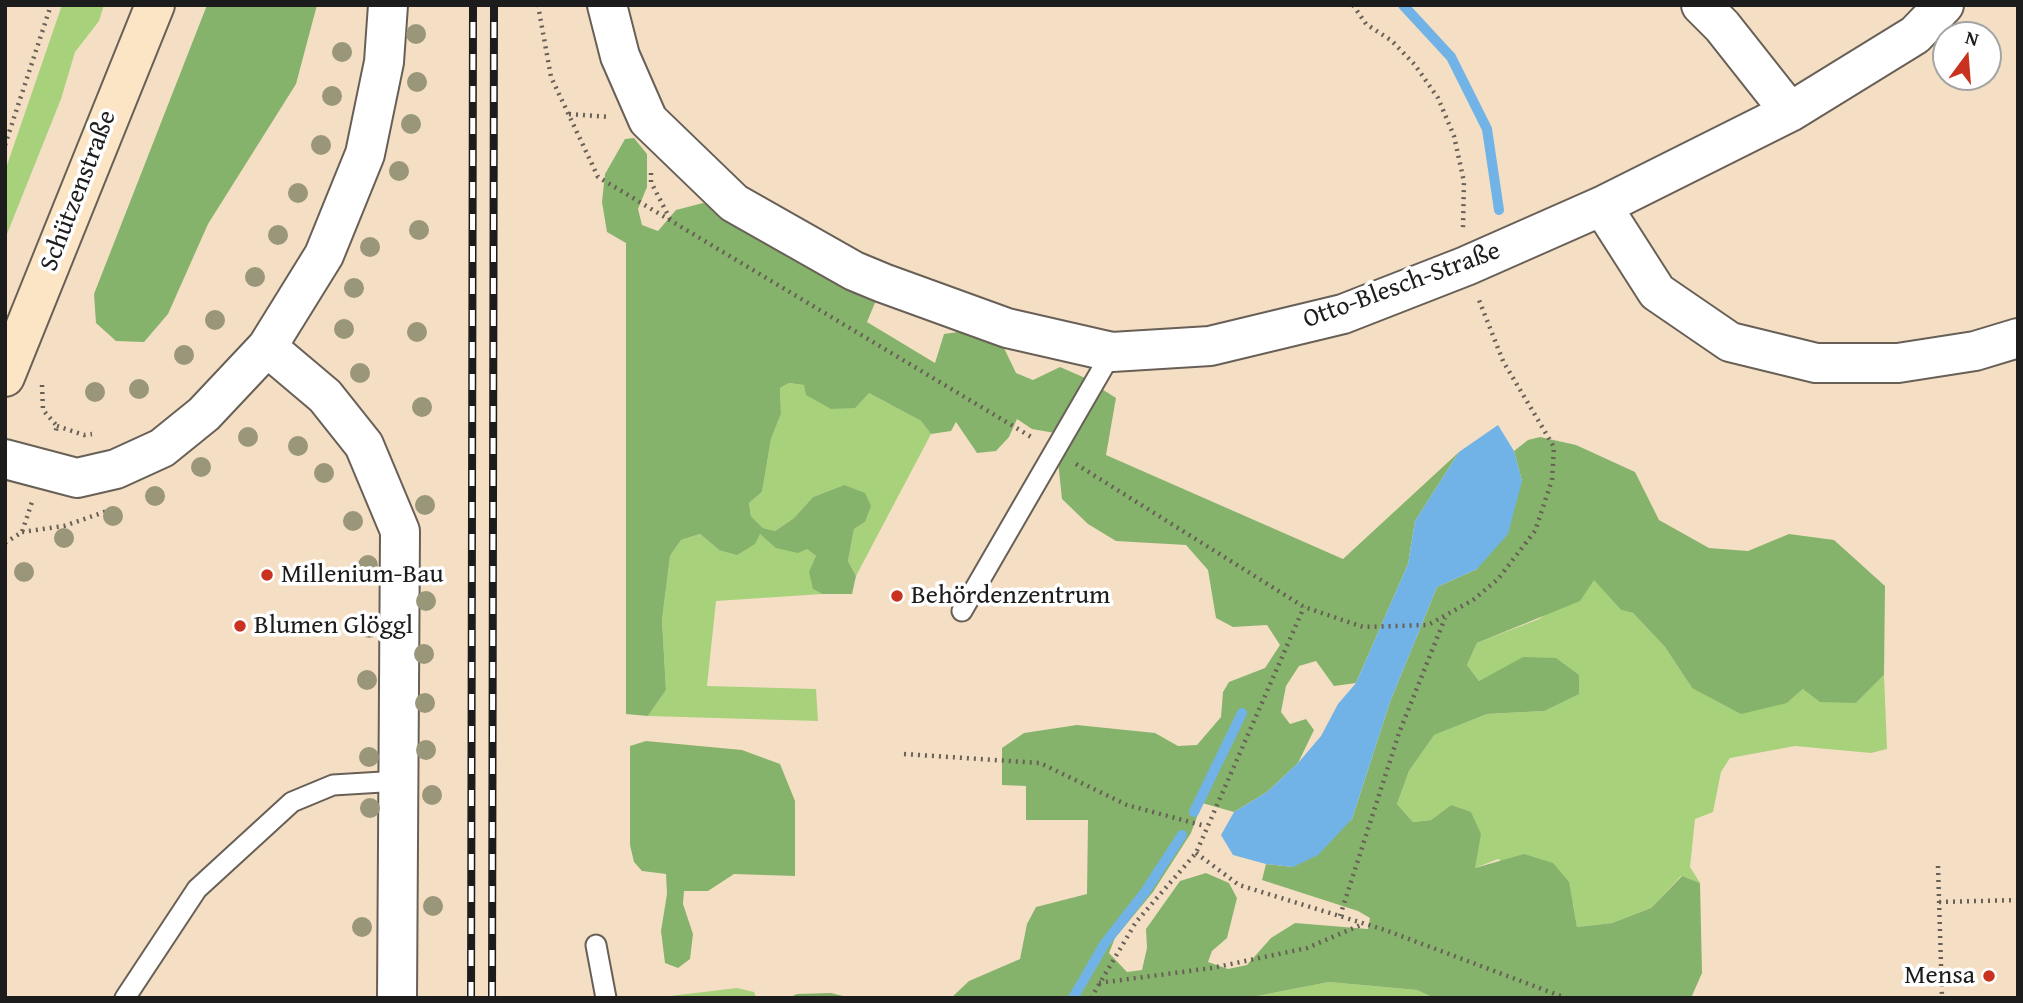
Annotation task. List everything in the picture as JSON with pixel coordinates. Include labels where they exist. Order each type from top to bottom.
[{"type":"main road","name":"Schützenstraße","points":[[5,377],[155,5]]},
{"type":"street","points":[[5,459],[76,478],[116,469],[162,448],[204,414],[267,347],[324,255],[365,154],[384,62],[388,5]]},
{"type":"street","name":"Otto-Blesch-Straße","points":[[607,5],[620,57],[648,120],[734,203],[854,271],[883,283],[1007,328],[1112,352],[1210,346],[1343,314],[1466,266],[1602,206],[1790,112],[1915,35],[1944,5]]},
{"type":"street","points":[[1701,5],[1722,26],[1790,112]]},
{"type":"street","points":[[1602,206],[1657,292],[1730,342],[1816,363],[1898,363],[1975,351],[2018,338]]},
{"type":"street","points":[[267,347],[325,396],[364,445],[400,531],[397,998]]},
{"type":"lane","points":[[962,611],[1112,352]]},
{"type":"lane","points":[[125,998],[197,889],[292,802],[333,785],[399,781]]},
{"type":"lane","points":[[596,944],[606,998]]},
{"type":"path","points":[[5,145],[51,5]]},
{"type":"path","points":[[538,5],[551,76],[598,177],[1053,450],[1304,607],[1363,626],[1428,625],[1473,600],[1498,579],[1535,531],[1552,480],[1555,447],[1503,361],[1466,266],[1464,182],[1454,136],[1438,97],[1415,65],[1392,41],[1366,24],[1353,5]]},
{"type":"path","points":[[47,372],[42,384],[43,410],[57,426],[84,435],[98,433]]},
{"type":"path","points":[[5,543],[22,532],[57,426]]},
{"type":"path","points":[[1091,998],[1136,922],[1196,853],[1205,827],[1304,607]]},
{"type":"path","points":[[1340,916],[1399,733],[1445,617]]},
{"type":"path","points":[[904,754],[1040,763],[1127,805],[1205,827]]},
{"type":"path","points":[[1196,853],[1239,886],[1363,923],[1566,998]]},
{"type":"path","points":[[1938,866],[1942,998]]},
{"type":"path","points":[[1939,902],[2018,900]]},
{"type":"path","points":[[1098,983],[1212,968],[1307,948],[1363,923]]},
{"type":"green space","points":[[62,5],[104,5],[99,21],[75,52],[61,99],[5,239],[5,171]]},
{"type":"green space","points":[[207,5],[317,5],[296,84],[208,224],[168,314],[144,342],[116,341],[96,323],[94,294]]},
{"type":"green space","points":[[634,138],[647,154],[647,187],[638,209],[642,225],[658,231],[676,210],[703,203],[728,213],[877,298],[867,322],[935,363],[944,334],[965,331],[1004,348],[1016,373],[1033,380],[1060,367],[1083,377],[1116,398],[1106,455],[1343,559],[1459,452],[1415,521],[1408,564],[1356,683],[1334,686],[1316,661],[1299,666],[1286,686],[1281,712],[1290,724],[1306,719],[1314,730],[1298,763],[1267,792],[1234,812],[1202,803],[1191,833],[1153,892],[1115,938],[1109,953],[1127,972],[1142,970],[1147,948],[1146,929],[1180,881],[1206,873],[1229,883],[1237,898],[1227,938],[1212,951],[1208,962],[1228,969],[1247,965],[1271,938],[1295,923],[1368,929],[1370,918],[1358,911],[1262,880],[1266,864],[1293,867],[1352,819],[1390,702],[1437,587],[1477,569],[1522,481],[1514,451],[1528,440],[1540,437],[1576,445],[1635,472],[1659,520],[1709,548],[1748,551],[1789,534],[1834,540],[1885,586],[1884,675],[1856,703],[1820,702],[1803,689],[1787,703],[1741,714],[1692,688],[1665,647],[1633,613],[1621,610],[1594,580],[1580,601],[1477,643],[1467,665],[1479,681],[1523,657],[1556,658],[1579,675],[1579,694],[1544,711],[1487,714],[1434,735],[1409,771],[1397,804],[1413,822],[1431,820],[1451,805],[1471,812],[1481,834],[1475,868],[1524,854],[1553,863],[1569,882],[1577,927],[1612,923],[1651,908],[1682,876],[1700,883],[1702,973],[1691,998],[1434,998],[1417,990],[1329,982],[1247,998],[951,998],[969,981],[1020,959],[1027,924],[1036,907],[1087,894],[1088,820],[1026,820],[1026,786],[1002,785],[1002,748],[1024,733],[1077,725],[1155,733],[1178,746],[1197,745],[1221,717],[1223,692],[1229,682],[1265,668],[1280,645],[1267,625],[1233,627],[1216,618],[1208,570],[1186,545],[1116,541],[1088,524],[1062,499],[1055,433],[1032,429],[1017,419],[1009,437],[996,451],[977,453],[956,422],[951,431],[931,434],[921,421],[869,393],[855,408],[831,409],[806,395],[804,385],[789,383],[780,388],[781,414],[771,439],[762,492],[749,503],[751,516],[763,528],[775,531],[794,518],[813,497],[844,485],[865,493],[871,506],[865,522],[854,529],[848,561],[856,576],[852,594],[822,594],[813,589],[809,572],[816,556],[807,549],[798,553],[776,548],[760,534],[755,544],[737,555],[719,550],[700,534],[681,540],[670,556],[662,620],[666,690],[648,716],[626,714],[626,243],[607,232],[602,202],[605,174],[625,139]]},
{"type":"green space","points":[[789,383],[869,393],[921,421],[931,434],[856,576],[848,561],[854,529],[865,522],[844,485],[813,497],[794,518],[775,531],[763,528],[751,516],[749,503],[762,492],[771,439],[781,414],[780,388]]},
{"type":"green space","points":[[700,534],[719,550],[759,534],[807,549],[816,556],[813,589],[822,594],[716,601],[707,686],[816,689],[818,721],[648,716],[666,690],[662,620],[670,556],[681,540]]},
{"type":"green space","points":[[1594,579],[1621,610],[1633,613],[1665,647],[1692,688],[1787,703],[1803,689],[1856,703],[1884,675],[1887,749],[1871,753],[1795,746],[1730,758],[1721,772],[1713,812],[1695,819],[1690,867],[1700,883],[1681,876],[1651,908],[1612,923],[1577,927],[1573,904],[1498,859],[1475,868],[1451,805],[1431,820],[1413,822],[1397,804],[1409,771],[1433,735],[1487,714],[1544,711],[1523,658],[1479,681],[1467,665],[1477,643],[1539,619]]},
{"type":"green space","points":[[646,741],[742,750],[780,764],[795,801],[795,876],[734,874],[708,891],[684,891],[683,904],[693,934],[690,959],[678,968],[665,963],[661,931],[667,894],[666,874],[642,871],[634,862],[630,845],[630,746]]},
{"type":"green space","points":[[1329,982],[1417,990],[1434,998],[1247,998]]},
{"type":"green space","points":[[737,988],[754,992],[756,998],[653,998]]},
{"type":"green space","points":[[831,993],[851,998],[788,998],[797,994]]},
{"type":"water","points":[[1498,425],[1514,451],[1522,481],[1508,534],[1477,569],[1437,587],[1390,702],[1352,819],[1318,855],[1293,867],[1266,864],[1233,855],[1221,835],[1234,812],[1267,792],[1298,763],[1321,736],[1338,704],[1356,683],[1408,564],[1415,521],[1459,452]]},
{"type":"waterway","points":[[1403,5],[1451,57],[1487,129],[1499,210]]},
{"type":"waterway","points":[[1194,812],[1242,713]]},
{"type":"waterway","points":[[1073,998],[1105,943],[1145,892],[1182,835]]},
{"type":"railway","points":[[471,998],[473,5]]},
{"type":"railway","points":[[492,998],[494,5]]},
{"type":"place","name":"Millenium-Bau","points":[[267,575]]},
{"type":"place","name":"Behördenzentrum","points":[[897,596]]},
{"type":"place","name":"Blumen Glöggl","points":[[240,626]]},
{"type":"place","name":"Mensa","points":[[1989,976]]}]
